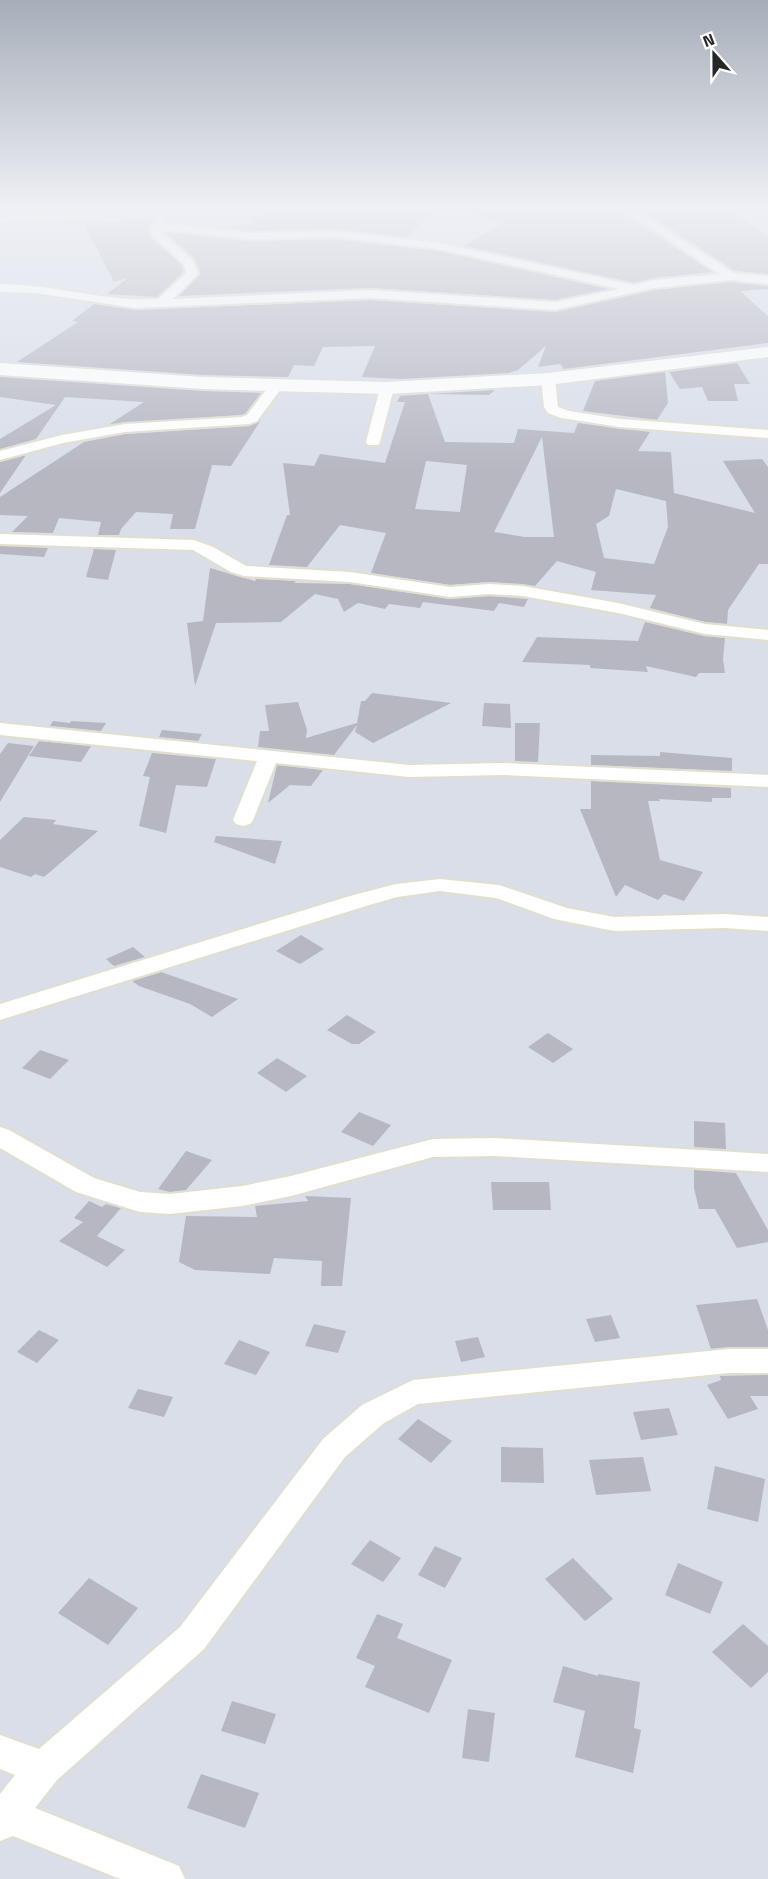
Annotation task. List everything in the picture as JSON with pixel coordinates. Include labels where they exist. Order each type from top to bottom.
[{"type":"street","points":[[90,297],[122,303],[161,303],[308,297]]},
{"type":"street","points":[[161,303],[168,297]]},
{"type":"street","points":[[411,297],[555,306],[602,297]]},
{"type":"street","points":[[0,369],[203,383],[387,388],[548,379],[768,352]]},
{"type":"street","points":[[548,379],[548,402],[551,408],[565,415],[623,424],[768,434]]},
{"type":"street","points":[[0,456],[63,439],[114,429],[244,421],[252,418],[277,385]]},
{"type":"street","points":[[373,442],[387,388]]},
{"type":"street","points":[[0,539],[194,545],[208,549],[231,567],[244,571],[370,579],[450,592],[489,589],[523,591],[618,608],[705,629],[768,635]]},
{"type":"street","points":[[0,729],[409,771],[504,769],[768,781]]},
{"type":"street","points":[[243,820],[269,757]]},
{"type":"street","points":[[0,1012],[358,901],[396,891],[440,885],[499,892],[578,918],[614,924],[724,921],[768,924]]},
{"type":"street","points":[[0,1136],[85,1185],[140,1202],[170,1204],[242,1196],[291,1186],[433,1148],[495,1147],[768,1163]]},
{"type":"street","points":[[166,1879],[4,1819],[44,1768],[192,1638],[334,1448],[373,1414],[413,1392],[729,1360],[768,1361]]},
{"type":"street","points":[[0,1752],[44,1768]]},
{"type":"building","points":[[504,297],[571,297],[555,300]]},
{"type":"building","points":[[624,297],[746,297],[768,316],[768,343],[564,369],[560,364],[538,367],[546,346],[518,370],[509,373],[401,379],[362,377],[375,346],[323,347],[314,366],[294,365],[288,377],[203,375],[17,362],[78,322],[72,321],[94,304],[136,310],[370,300],[555,312]]},
{"type":"building","points":[[737,363],[750,384],[734,384],[738,401],[708,401],[702,387],[680,389],[669,372]]},
{"type":"building","points":[[665,372],[668,403],[657,420],[583,411],[595,381]]},
{"type":"building","points":[[0,377],[261,393],[242,415],[110,424],[144,402],[65,397],[36,439],[0,449],[0,439],[56,405],[0,397]]},
{"type":"building","points":[[495,390],[489,395],[428,394]]},
{"type":"building","points":[[428,394],[445,442],[514,443],[518,429],[574,433],[578,423],[650,432],[638,451],[671,452],[674,493],[755,513],[723,461],[762,459],[768,467],[768,564],[759,564],[728,610],[727,624],[705,622],[650,608],[656,595],[591,590],[596,572],[557,561],[535,586],[489,582],[450,585],[371,573],[386,533],[340,525],[307,567],[269,565],[287,515],[290,515],[283,463],[314,466],[320,454],[385,463],[405,402],[397,402],[400,396]],"holes":[[[542,437],[554,537],[525,537],[494,532]],[[426,461],[467,465],[460,512],[415,509]],[[616,489],[666,501],[668,527],[654,564],[604,558],[596,524],[609,516]]]},
{"type":"building","points":[[261,420],[231,466],[212,465],[195,529],[170,529],[173,514],[136,512],[121,529],[119,535],[98,535],[101,522],[59,518],[53,533],[12,532],[28,516],[0,515],[0,497],[84,442],[125,434],[249,426]]},
{"type":"building","points":[[26,455],[0,493],[0,462]]},
{"type":"building","points":[[0,546],[48,548],[44,557],[0,554]]},
{"type":"building","points":[[94,549],[116,550],[108,580],[86,577]]},
{"type":"building","points":[[210,568],[255,581],[256,579],[296,581],[294,583],[350,584],[450,599],[489,596],[528,599],[524,607],[499,603],[494,611],[423,602],[420,608],[389,604],[385,609],[358,603],[344,612],[338,599],[315,594],[281,622],[216,623],[195,686],[187,623],[203,621]]},
{"type":"building","points":[[645,622],[704,636],[725,638],[723,659],[725,673],[699,673],[696,677],[646,666],[648,672],[590,668],[590,665],[522,662],[537,637],[638,641]]},
{"type":"building","points":[[372,693],[451,703],[373,743],[355,732],[357,725],[334,755],[258,747],[260,731],[269,731],[265,705],[298,702],[307,730],[306,738],[357,723],[361,701],[365,701]]},
{"type":"building","points":[[484,703],[510,704],[511,728],[482,726]]},
{"type":"building","points":[[53,721],[106,723],[101,731],[50,726]]},
{"type":"building","points":[[515,723],[540,723],[538,762],[515,761]]},
{"type":"building","points":[[162,730],[202,734],[198,741],[159,737]]},
{"type":"building","points":[[39,741],[91,746],[81,762],[29,756]]},
{"type":"building","points":[[8,743],[34,746],[0,802],[0,754]]},
{"type":"building","points":[[660,752],[732,758],[732,771],[591,765],[591,755],[660,756]]},
{"type":"building","points":[[152,753],[216,759],[207,787],[176,785],[166,833],[139,826],[150,777],[143,776]]},
{"type":"building","points":[[277,765],[323,770],[311,786],[290,785],[268,803]]},
{"type":"building","points":[[591,781],[731,788],[731,798],[712,798],[712,802],[659,799],[660,801],[648,801],[660,860],[703,872],[684,901],[664,894],[658,900],[625,885],[616,897],[580,809],[591,809]]},
{"type":"building","points":[[24,817],[56,820],[53,824],[98,831],[44,877],[35,874],[31,877],[0,867],[0,840]]},
{"type":"building","points":[[216,836],[282,841],[275,864],[214,842]]},
{"type":"building","points":[[301,935],[324,949],[300,964],[276,951]]},
{"type":"building","points":[[133,947],[145,957],[114,966],[106,959]]},
{"type":"building","points":[[162,972],[238,999],[212,1017],[190,1004],[139,986],[132,981]]},
{"type":"building","points":[[347,1015],[376,1032],[359,1044],[352,1044],[327,1030]]},
{"type":"building","points":[[548,1033],[573,1049],[553,1063],[528,1047]]},
{"type":"building","points":[[40,1050],[69,1060],[50,1079],[22,1068]]},
{"type":"building","points":[[277,1058],[307,1076],[286,1092],[257,1073]]},
{"type":"building","points":[[359,1112],[391,1125],[373,1146],[341,1132]]},
{"type":"building","points":[[694,1121],[725,1123],[726,1149],[694,1147]]},
{"type":"building","points":[[186,1151],[212,1160],[186,1190],[170,1192],[158,1189]]},
{"type":"building","points":[[694,1170],[736,1173],[768,1230],[768,1242],[737,1248],[715,1209],[699,1209],[694,1188]]},
{"type":"building","points":[[491,1182],[549,1182],[551,1210],[493,1210]]},
{"type":"building","points":[[305,1196],[351,1198],[342,1286],[321,1286],[322,1261],[274,1258],[270,1274],[195,1270],[179,1262],[186,1216],[257,1217],[255,1206],[308,1201]]},
{"type":"building","points":[[89,1201],[102,1207],[106,1204],[121,1208],[97,1236],[125,1250],[107,1267],[59,1241],[83,1222],[74,1218]]},
{"type":"building","points":[[757,1299],[768,1330],[768,1347],[711,1349],[696,1305]]},
{"type":"building","points":[[611,1315],[620,1338],[595,1342],[586,1319]]},
{"type":"building","points":[[314,1324],[346,1331],[338,1353],[305,1346]]},
{"type":"building","points":[[39,1330],[59,1340],[37,1363],[17,1352]]},
{"type":"building","points":[[478,1337],[485,1357],[461,1362],[455,1341]]},
{"type":"building","points":[[239,1340],[270,1352],[256,1375],[224,1364]]},
{"type":"building","points":[[768,1375],[768,1396],[750,1396],[758,1409],[728,1419],[707,1385],[721,1380],[720,1376]]},
{"type":"building","points":[[138,1389],[173,1397],[164,1417],[128,1408]]},
{"type":"building","points":[[669,1408],[678,1435],[641,1440],[633,1412]]},
{"type":"building","points":[[418,1419],[452,1441],[431,1463],[398,1439]]},
{"type":"building","points":[[501,1447],[543,1448],[544,1483],[501,1482]]},
{"type":"building","points":[[643,1457],[651,1491],[596,1495],[589,1460]]},
{"type":"building","points":[[715,1466],[765,1479],[758,1522],[707,1509]]},
{"type":"building","points":[[370,1540],[401,1558],[383,1582],[351,1564]]},
{"type":"building","points":[[435,1546],[462,1558],[445,1588],[418,1575]]},
{"type":"building","points":[[573,1558],[613,1599],[585,1621],[545,1579]]},
{"type":"building","points":[[678,1563],[723,1582],[710,1614],[665,1595]]},
{"type":"building","points":[[89,1578],[138,1608],[108,1645],[58,1613]]},
{"type":"building","points":[[377,1614],[403,1624],[397,1638],[452,1660],[429,1713],[365,1687],[375,1666],[356,1658]]},
{"type":"building","points":[[743,1624],[768,1646],[768,1672],[751,1688],[712,1652]]},
{"type":"building","points":[[563,1666],[598,1676],[598,1674],[640,1682],[634,1728],[641,1730],[633,1773],[575,1757],[585,1711],[553,1702]]},
{"type":"building","points":[[232,1701],[276,1714],[265,1744],[221,1731]]},
{"type":"building","points":[[468,1709],[495,1713],[489,1762],[462,1758]]},
{"type":"building","points":[[201,1774],[259,1793],[245,1828],[187,1808]]}]
